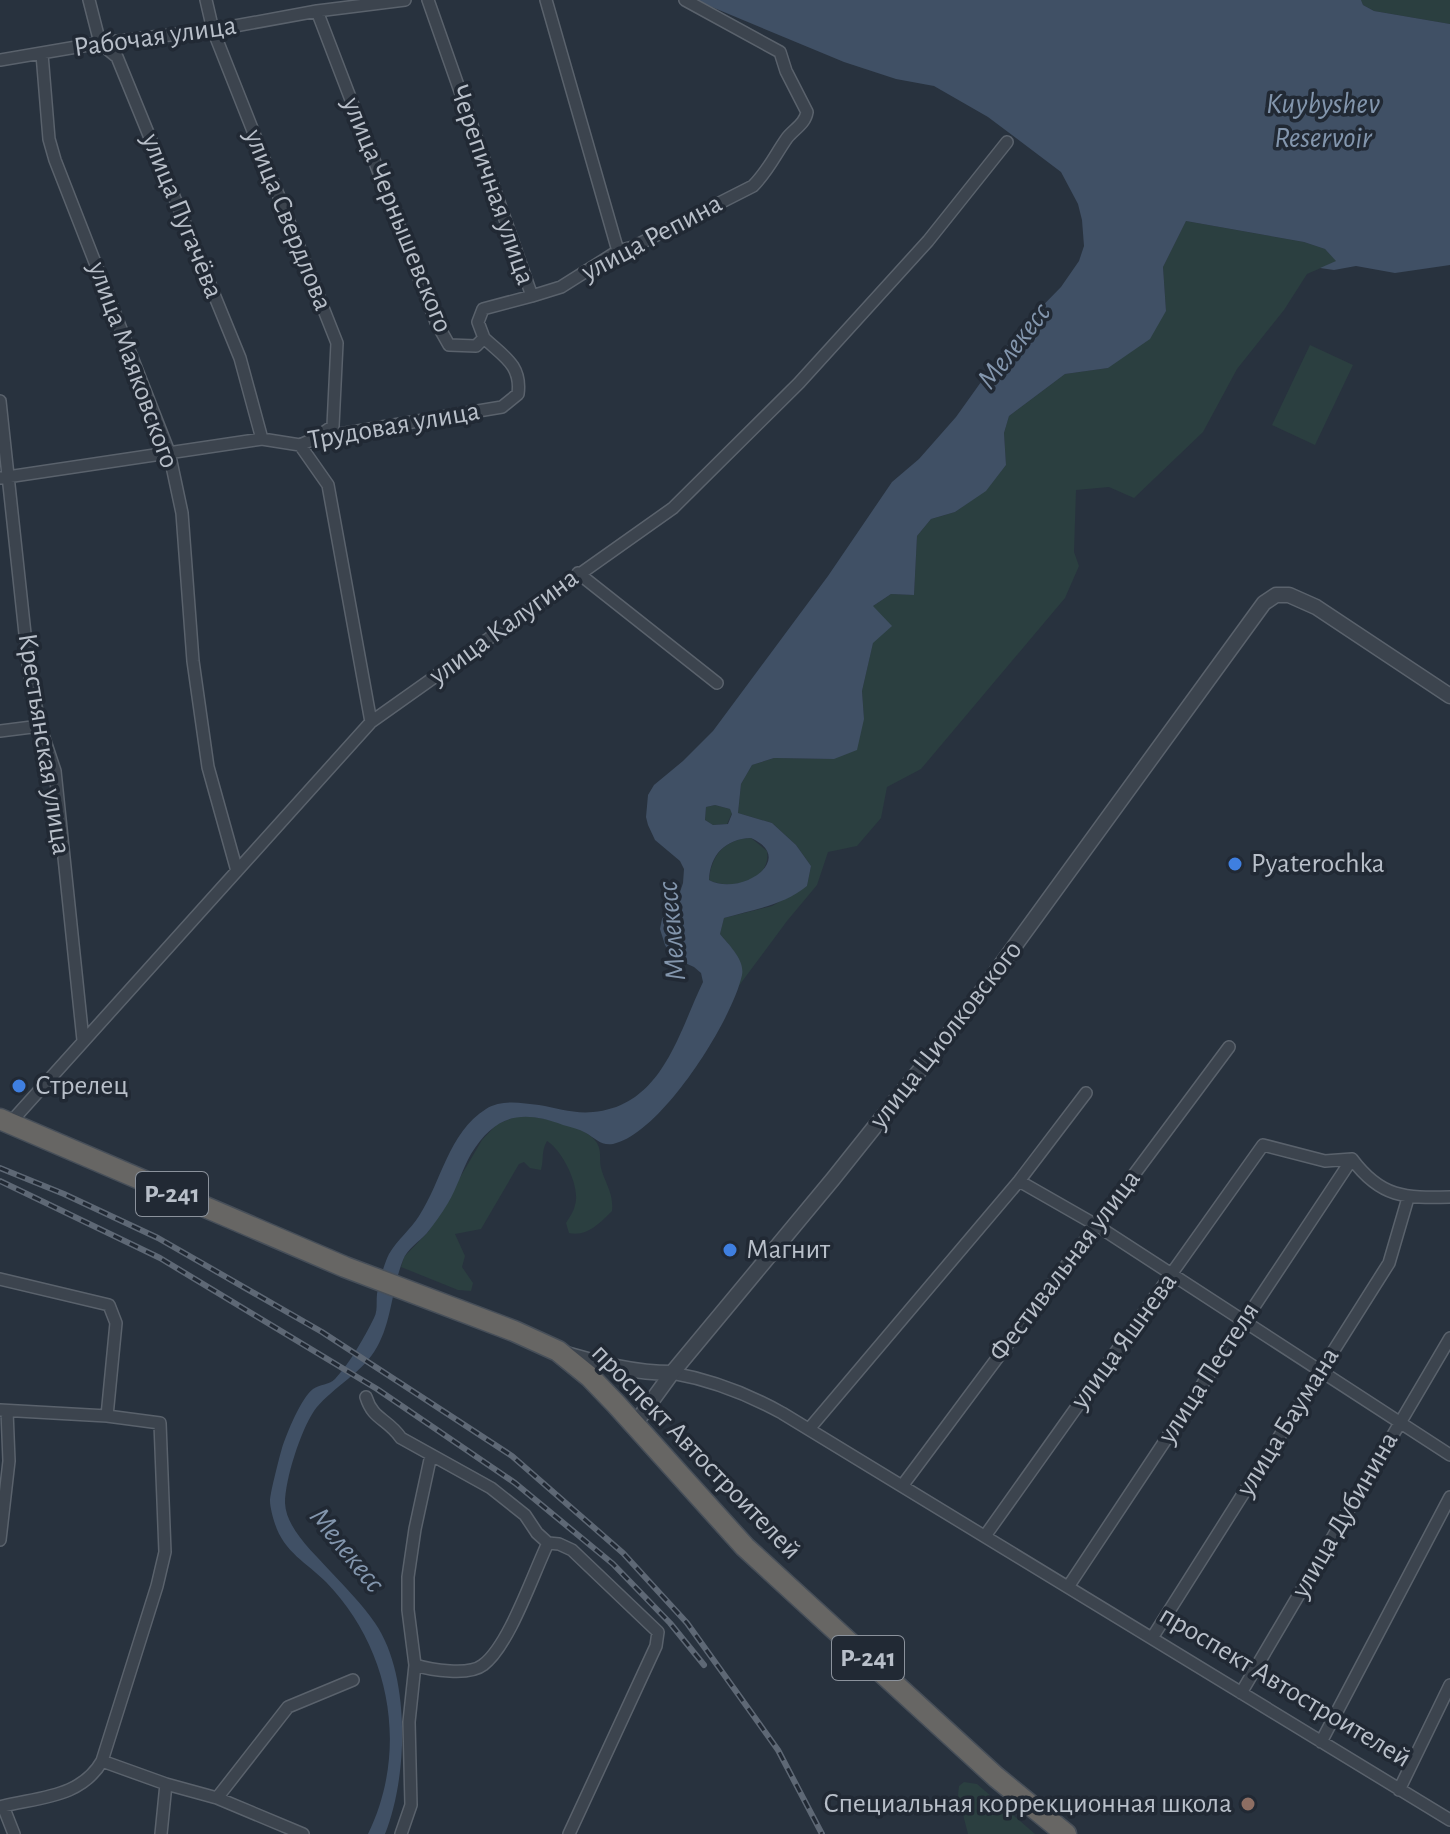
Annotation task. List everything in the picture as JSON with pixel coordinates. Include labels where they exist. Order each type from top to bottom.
[{"type":"highway","name":"проспект Автостроителей","points":[[5,1121],[345,1267],[514,1331],[558,1351],[590,1377],[635,1424],[745,1547],[996,1777],[1066,1834]]},
{"type":"street","name":"улица Пугачёва","points":[[89,0],[100,43],[117,57],[240,358],[262,439]]},
{"type":"street","name":"улица Свердлова","points":[[206,0],[213,30],[337,343],[333,426],[316,438]]},
{"type":"street","name":"Рабочая улица","points":[[0,60],[405,0]]},
{"type":"street","name":"Черепичная улица","points":[[428,0],[532,296],[483,309],[478,322],[484,338]]},
{"type":"street","points":[[546,0],[618,251]]},
{"type":"street","name":"улица Репина","points":[[532,296],[561,287],[618,251],[633,247],[753,186],[767,172],[789,136],[805,119],[807,112],[780,52],[685,0]]},
{"type":"street","name":"улица Чернышевского","points":[[317,11],[428,306],[449,345],[476,346],[484,338],[513,365],[520,379],[518,394],[502,407]]},
{"type":"street","name":"улица Маяковского","points":[[42,54],[49,139],[55,160],[169,452],[182,513],[193,661],[208,767],[237,871]]},
{"type":"street","name":"улица Калугина","points":[[5,1121],[83,1040],[371,722],[673,508],[799,383],[928,241],[1007,142]]},
{"type":"street","name":"Крестьянская улица","points":[[0,401],[4,478],[29,671],[40,726],[55,771],[83,1040]]},
{"type":"street","name":"Трудовая улица","points":[[4,478],[262,439],[300,445],[316,438],[502,407]]},
{"type":"street","points":[[300,445],[328,485],[371,722]]},
{"type":"street","points":[[578,573],[717,683]]},
{"type":"street","name":"улица Циолковского","points":[[635,1424],[672,1373],[971,1006],[1264,603],[1276,595],[1289,595],[1316,607],[1450,696]]},
{"type":"street","points":[[0,731],[40,726]]},
{"type":"street","name":"Фестивальная улица","points":[[902,1486],[1229,1047]]},
{"type":"street","points":[[809,1429],[1019,1181],[1086,1093]]},
{"type":"street","name":"улица Яшнева","points":[[985,1536],[1263,1145],[1325,1161],[1352,1159]]},
{"type":"street","points":[[1352,1159],[1364,1176],[1382,1190],[1408,1198],[1450,1197]]},
{"type":"street","name":"улица Пестеля","points":[[1068,1587],[1352,1159]]},
{"type":"street","points":[[1019,1181],[1096,1225],[1450,1455]]},
{"type":"street","name":"улица Баумана","points":[[1152,1638],[1389,1263],[1408,1198]]},
{"type":"street","points":[[0,1279],[109,1305],[116,1323],[107,1416]]},
{"type":"street","name":"улица Дубинина","points":[[1241,1693],[1450,1338]]},
{"type":"street","points":[[558,1351],[609,1366],[672,1373]]},
{"type":"street","name":"проспект Автостроителей","points":[[672,1373],[703,1378],[746,1393],[809,1429],[1450,1820]]},
{"type":"street","points":[[366,1397],[370,1411],[393,1427],[401,1438],[491,1488],[525,1515],[548,1543],[572,1550],[658,1632],[656,1646],[569,1834]]},
{"type":"street","points":[[0,1540],[9,1461],[4,1411],[107,1416],[160,1423],[165,1552],[102,1761],[93,1777],[71,1790],[2,1806],[14,1834]]},
{"type":"street","points":[[401,1834],[411,1805],[409,1722],[415,1665],[408,1610],[408,1577],[431,1455]]},
{"type":"street","points":[[1321,1742],[1450,1497]]},
{"type":"street","points":[[415,1665],[431,1670],[459,1671],[481,1667],[496,1651],[516,1615],[548,1543]]},
{"type":"street","points":[[217,1798],[288,1707],[353,1680]]},
{"type":"street","points":[[1399,1790],[1450,1685]]},
{"type":"street","points":[[102,1761],[217,1798],[303,1834]]},
{"type":"street","points":[[161,1834],[166,1784]]},
{"type":"green space","points":[[1361,0],[1450,0],[1450,24],[1374,11],[1363,5]]},
{"type":"green space","points":[[1186,221],[1304,242],[1325,249],[1337,261],[1307,274],[1284,310],[1237,369],[1203,432],[1134,498],[1109,487],[1076,490],[1074,552],[1079,566],[1065,598],[921,769],[887,787],[881,818],[857,846],[828,852],[817,885],[735,991],[740,966],[736,954],[720,934],[724,918],[772,906],[807,886],[811,866],[796,845],[772,823],[738,813],[741,784],[752,765],[774,758],[834,759],[864,719],[862,691],[873,642],[873,606],[891,594],[914,595],[917,536],[931,519],[955,512],[986,490],[1006,465],[1004,433],[1009,416],[1065,374],[1108,368],[1166,311],[1163,267]]},
{"type":"green space","points":[[1310,345],[1353,365],[1315,445],[1272,425]]},
{"type":"green space","points":[[715,805],[730,809],[732,813],[727,824],[713,825],[705,820],[706,807]]},
{"type":"green space","points":[[751,838],[767,851],[763,870],[738,884],[709,880],[713,863],[721,850],[734,841]]},
{"type":"green space","points":[[520,1115],[562,1123],[591,1136],[599,1149],[612,1211],[587,1231],[569,1233],[566,1223],[576,1197],[573,1179],[564,1160],[547,1141],[541,1170],[530,1168],[524,1162],[519,1164],[481,1229],[455,1234],[465,1256],[462,1267],[473,1283],[471,1291],[458,1290],[401,1267],[404,1257],[428,1232],[482,1140],[497,1124]]},
{"type":"green space","points":[[964,1782],[977,1784],[1035,1834],[968,1834],[958,1795],[959,1786]]},
{"type":"water","points":[[695,0],[1361,0],[1363,5],[1374,11],[1450,24],[1450,265],[1395,273],[1356,266],[1334,270],[1320,268],[1336,261],[1325,249],[1304,242],[1186,221],[1163,267],[1166,311],[1150,339],[1108,368],[1065,374],[1009,416],[1004,433],[1006,465],[986,491],[955,512],[931,519],[917,536],[914,595],[891,594],[873,606],[892,626],[873,643],[862,691],[864,719],[857,750],[834,759],[774,758],[752,765],[741,784],[738,813],[772,823],[796,845],[811,866],[807,886],[797,893],[767,906],[724,918],[720,934],[739,958],[742,975],[724,1019],[692,1073],[652,1120],[632,1136],[613,1144],[602,1143],[580,1130],[548,1120],[522,1117],[500,1123],[471,1154],[443,1211],[405,1256],[388,1319],[374,1352],[361,1368],[320,1404],[309,1419],[295,1455],[286,1493],[287,1513],[296,1532],[370,1616],[387,1645],[395,1670],[402,1727],[398,1784],[385,1834],[368,1834],[381,1802],[388,1769],[390,1735],[387,1702],[379,1669],[366,1638],[348,1609],[326,1582],[290,1550],[275,1524],[270,1497],[291,1425],[308,1394],[335,1379],[361,1342],[375,1315],[379,1284],[389,1254],[419,1216],[454,1144],[473,1119],[492,1106],[505,1103],[593,1112],[617,1107],[652,1082],[675,1044],[703,982],[701,973],[694,967],[672,957],[660,929],[662,919],[679,895],[684,869],[680,861],[655,840],[646,817],[648,795],[654,785],[713,731],[828,576],[892,482],[919,459],[956,417],[1016,333],[1061,287],[1079,261],[1084,246],[1078,204],[1061,172],[988,117],[934,86],[896,79],[844,62]],"holes":[[[715,805],[730,809],[732,814],[728,824],[713,825],[705,820],[706,807]],[[751,838],[764,847],[769,856],[767,865],[748,880],[735,884],[709,880],[712,863],[721,850],[734,841]]]},
{"type":"railway","points":[[0,1168],[158,1238],[322,1332],[512,1456],[623,1553],[687,1623],[778,1750],[822,1834]]},
{"type":"railway","points":[[0,1181],[160,1258],[377,1389],[515,1483],[613,1564],[670,1623],[704,1665]]},
{"type":"place","name":"Pyaterochka","points":[[1235,864]]},
{"type":"place","name":"Стрелец","points":[[19,1086]]},
{"type":"place","name":"Магнит","points":[[730,1250]]},
{"type":"place","name":"Специальная коррекционная школа","points":[[1248,1804]]},
{"type":"water label","name":"Kuybyshev Reservoir","points":[[1323,121]]},
{"type":"water label","name":"Мелекесс","points":[[1014,346]]},
{"type":"water label","name":"Мелекесс","points":[[672,931]]},
{"type":"water label","name":"Мелекесс","points":[[347,1550]]}]
